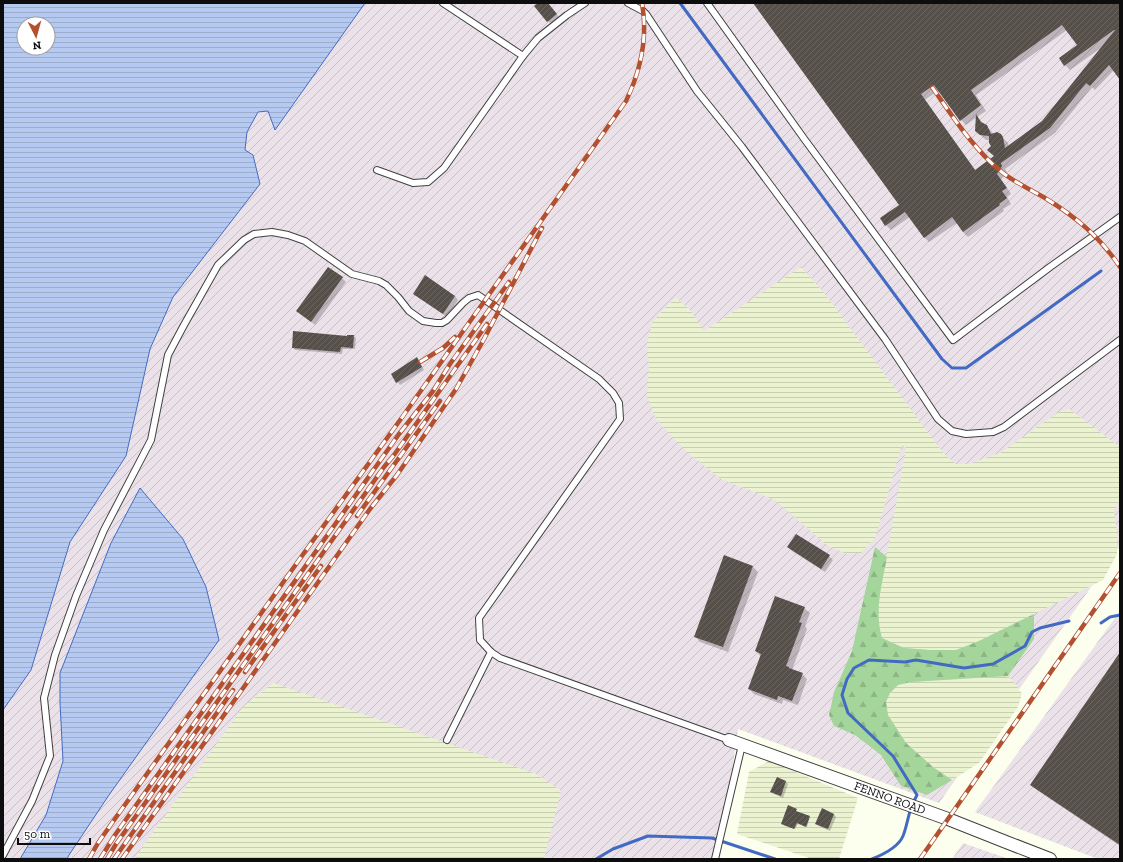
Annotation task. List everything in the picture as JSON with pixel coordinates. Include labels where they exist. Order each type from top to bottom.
[{"type":"street","name":"FENNO ROAD","points":[[729,740],[948,818],[1050,859]]},
{"type":"lane","points":[[443,3],[523,56]]},
{"type":"lane","points":[[376,170],[413,183],[428,182],[444,168],[523,56],[538,38],[585,3]]},
{"type":"lane","points":[[628,3],[646,14],[697,91],[742,147],[885,339],[938,419],[952,431],[966,434],[993,432],[1004,427],[1120,340]]},
{"type":"lane","points":[[708,3],[805,140],[953,340],[1050,267],[1120,217]]},
{"type":"lane","points":[[3,855],[32,801],[50,756],[44,698],[55,655],[76,596],[104,530],[151,440],[168,355],[218,265],[244,240],[254,234],[272,232],[288,235],[305,241],[352,274],[386,284],[409,311],[423,321],[442,323],[469,298],[478,295],[599,380],[613,393],[619,403],[620,419],[479,618],[480,640],[491,652],[500,658],[729,740]]},
{"type":"lane","points":[[447,740],[491,652]]},
{"type":"lane","points":[[715,859],[742,745]]},
{"type":"shaded area","points":[[363,3],[1120,3],[1120,546],[939,803],[738,729],[720,859],[3,859],[3,710],[31,670],[70,542],[126,456],[150,349],[173,297],[260,184],[245,150],[247,132],[258,112],[268,111],[275,129]]},
{"type":"shaded area","points":[[1120,611],[1120,859],[1098,859],[975,812]]},
{"type":"shaded area","points":[[963,843],[1009,859],[952,859]]},
{"type":"green space","points":[[801,267],[824,293],[944,454],[956,464],[969,464],[1000,453],[1059,412],[1069,409],[1120,447],[1120,500],[1114,511],[1117,533],[1117,554],[1103,580],[979,641],[956,650],[904,648],[882,638],[879,628],[878,605],[906,448],[902,445],[875,538],[861,553],[847,554],[827,545],[775,500],[721,479],[686,451],[656,419],[647,397],[649,366],[647,344],[652,323],[676,298],[691,311],[704,331]]},
{"type":"green space","points":[[875,547],[887,557],[881,587],[879,608],[882,638],[904,648],[956,650],[979,641],[1034,614],[1034,639],[1008,676],[911,682],[898,685],[890,693],[886,702],[888,715],[906,743],[933,767],[952,780],[927,795],[901,786],[881,755],[855,735],[834,726],[829,715],[834,692],[852,651]]},
{"type":"green space","points":[[1008,676],[1022,694],[1018,707],[979,763],[952,780],[933,767],[906,743],[888,715],[886,702],[890,693],[898,685],[911,682]]},
{"type":"green space","points":[[273,683],[536,774],[561,791],[544,859],[134,859],[243,707]]},
{"type":"green space","points":[[769,761],[858,798],[839,859],[812,859],[737,834],[749,772]]},
{"type":"water","points":[[3,3],[365,3],[275,130],[268,111],[258,112],[247,132],[245,150],[253,155],[260,184],[173,297],[150,349],[126,456],[70,542],[31,670],[3,710]]},
{"type":"water","points":[[140,488],[183,539],[206,587],[219,640],[109,795],[67,859],[20,859],[46,815],[63,761],[60,673],[111,543]]},
{"type":"building","points":[[538,3],[548,3],[557,14],[547,22],[534,6]]},
{"type":"building","points":[[753,3],[1120,3],[1120,80],[1109,65],[1090,86],[1086,83],[1050,128],[1001,163],[1002,166],[997,174],[1007,188],[1002,191],[1007,198],[999,204],[1000,205],[963,232],[952,217],[924,238],[905,212],[885,226],[880,218],[899,205]],"holes":[[[1062,25],[1077,45],[1059,58],[1064,66],[1115,30],[1042,121],[1005,148],[1001,134],[997,132],[991,134],[987,125],[981,122],[976,114],[975,131],[980,135],[989,136],[989,143],[991,146],[987,150],[994,156],[975,170],[921,94],[934,85],[960,121],[981,105],[971,90]]]},
{"type":"building","points":[[328,267],[343,277],[311,322],[296,311]]},
{"type":"building","points":[[425,275],[455,296],[443,314],[413,294]]},
{"type":"building","points":[[293,331],[347,336],[354,335],[353,348],[341,347],[340,352],[292,348]]},
{"type":"building","points":[[417,357],[422,367],[396,383],[391,374]]},
{"type":"building","points":[[796,534],[830,555],[821,569],[787,547]]},
{"type":"building","points":[[724,555],[753,566],[723,647],[694,637]]},
{"type":"building","points":[[775,596],[805,607],[799,622],[802,623],[786,666],[803,673],[792,701],[778,696],[777,700],[748,689],[761,654],[755,651]]},
{"type":"building","points":[[1120,652],[1120,845],[1030,785]]},
{"type":"building","points":[[777,777],[786,781],[781,796],[770,792]]},
{"type":"building","points":[[788,805],[797,809],[796,811],[810,816],[806,827],[797,823],[794,829],[781,824]]},
{"type":"building","points":[[822,808],[834,814],[828,829],[815,824]]},
{"type":"waterway","points":[[680,3],[942,359],[952,368],[966,368],[1101,271]]},
{"type":"waterway","points":[[1101,623],[1110,617],[1120,615]]},
{"type":"waterway","points":[[913,803],[917,795],[893,756],[848,713],[842,695],[847,679],[854,668],[869,660],[905,662],[916,660],[964,668],[993,664],[1025,646],[1032,632],[1040,628],[1069,621]]},
{"type":"waterway","points":[[872,859],[889,850],[901,840],[911,808]]},
{"type":"waterway","points":[[596,859],[613,849],[648,836],[712,838],[775,859]]},
{"type":"railway","points":[[89,859],[112,823],[626,101],[636,77],[644,41],[644,16],[642,3]]},
{"type":"railway","points":[[932,87],[964,133],[992,164],[1008,177],[1045,198],[1087,228],[1104,246],[1120,267]]},
{"type":"railway","points":[[122,859],[370,509],[397,475],[456,389],[542,228]]},
{"type":"railway","points":[[100,859],[115,835],[399,434],[433,391],[450,364],[509,282]]},
{"type":"railway","points":[[107,859],[116,844],[487,324]]},
{"type":"railway","points":[[420,362],[443,348],[455,337]]},
{"type":"railway","points":[[357,516],[440,401]]},
{"type":"railway","points":[[245,672],[321,566]]},
{"type":"railway","points":[[920,859],[1120,573]]},
{"type":"railway","points":[[114,859],[233,690]]}]
